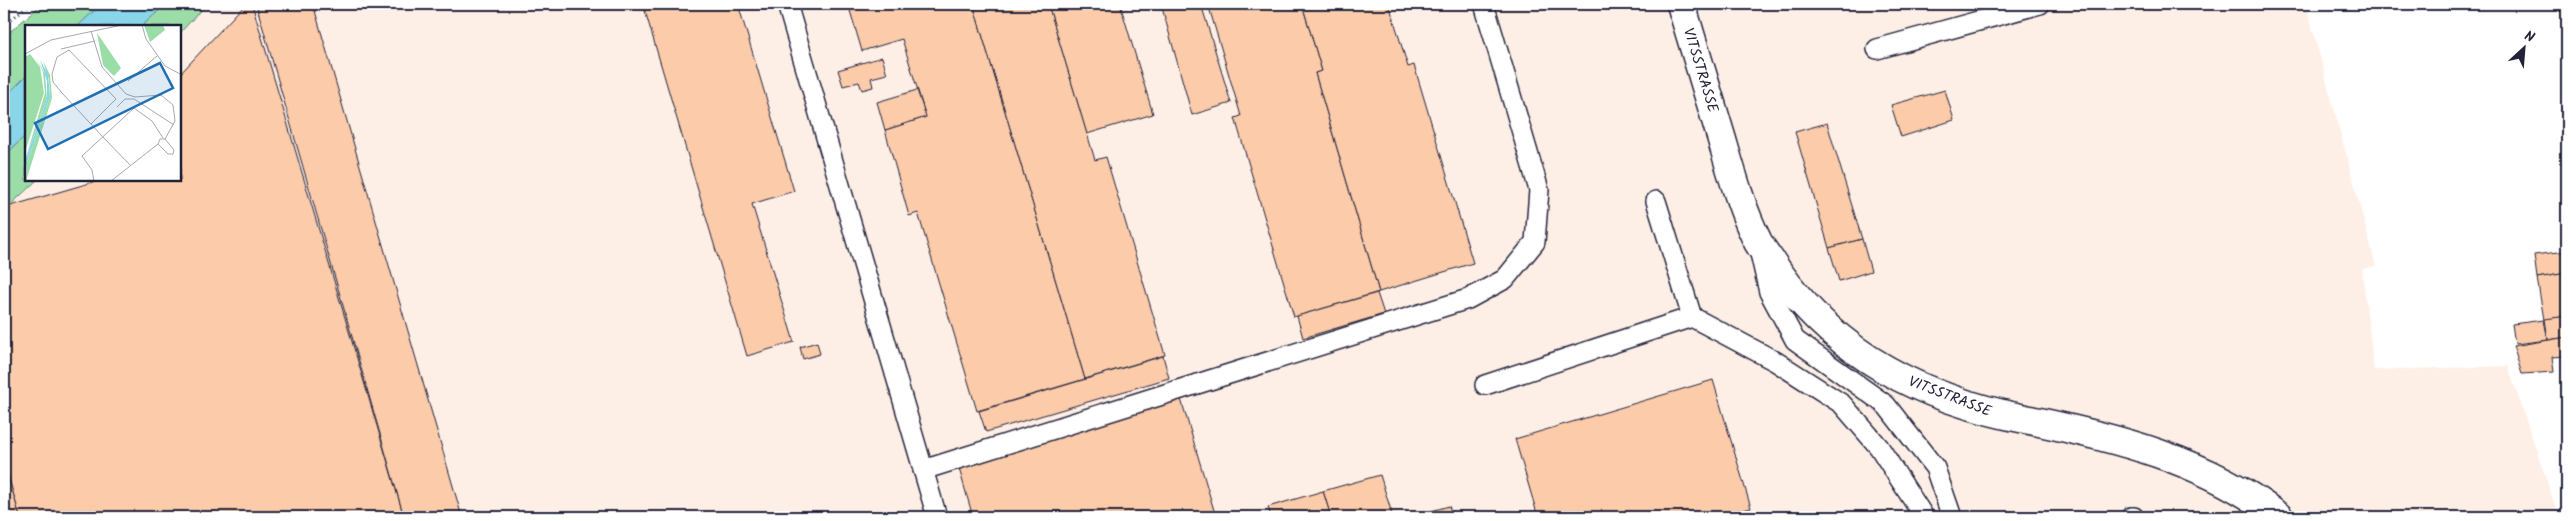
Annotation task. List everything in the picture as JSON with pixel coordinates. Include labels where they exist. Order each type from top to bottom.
[{"type":"street","name":"VITSSTRASSE","points":[[1681,4],[1733,178],[1758,242],[1791,290],[1825,328],[1873,363],[1931,392],[1997,414],[2064,427],[2136,446],[2201,470],[2263,504],[2279,517]]},
{"type":"lane","points":[[787,4],[937,517]]},
{"type":"lane","points":[[923,470],[1468,299],[1505,279],[1535,242],[1539,190],[1484,4]]},
{"type":"lane","points":[[1877,49],[2040,4]]},
{"type":"lane","points":[[1656,201],[1692,318],[1774,361],[1842,404],[1879,447],[1924,517]]},
{"type":"lane","points":[[1758,242],[1769,292],[1795,340],[1886,405],[1934,468],[1952,517]]},
{"type":"lane","points":[[1485,385],[1692,318]]},
{"type":"path","points":[[4,26],[29,4]]},
{"type":"shaded area","points":[[206,4],[2306,4],[2376,266],[2362,269],[2374,370],[2508,366],[2559,517],[4,517],[4,211],[36,181],[181,181],[181,32]]},
{"type":"green space","points":[[42,4],[101,4],[79,25],[25,25],[25,77],[4,98],[4,37]]},
{"type":"green space","points":[[166,4],[206,4],[181,32],[181,25],[143,25]]},
{"type":"green space","points":[[25,136],[25,181],[36,181],[4,211],[4,156]]},
{"type":"water","points":[[101,4],[166,4],[143,25],[79,25]]},
{"type":"water","points":[[25,77],[25,136],[4,156],[4,98]]},
{"type":"building","points":[[245,4],[252,4],[404,517],[20,517],[4,462],[4,211],[7,207],[97,181],[181,181],[181,73]]},
{"type":"building","points":[[256,4],[313,4],[462,517],[404,517]]},
{"type":"building","points":[[643,4],[738,4],[794,191],[752,204],[794,342],[747,356]]},
{"type":"building","points":[[848,4],[973,4],[1085,379],[977,411],[918,213],[909,216],[885,130],[926,117],[902,39],[862,51]]},
{"type":"building","points":[[973,4],[1048,4],[1095,160],[1106,157],[1165,355],[1085,379]]},
{"type":"building","points":[[1048,4],[1120,4],[1153,114],[1087,134]]},
{"type":"building","points":[[1161,4],[1201,4],[1231,103],[1192,115]]},
{"type":"building","points":[[1208,4],[1302,4],[1322,71],[1315,73],[1379,292],[1294,317],[1235,118],[1241,116]]},
{"type":"building","points":[[1302,4],[1389,4],[1408,67],[1414,65],[1473,263],[1379,292],[1315,73],[1322,71]]},
{"type":"building","points":[[882,57],[887,74],[871,78],[873,87],[862,90],[859,82],[843,86],[838,70]]},
{"type":"building","points":[[917,90],[926,117],[885,130],[877,102]]},
{"type":"building","points":[[1945,90],[1954,120],[1901,137],[1891,105]]},
{"type":"building","points":[[1827,123],[1862,239],[1829,248],[1795,132]]},
{"type":"building","points":[[1862,239],[1871,271],[1839,281],[1829,248]]},
{"type":"building","points":[[2567,251],[2567,273],[2537,278],[2534,255]]},
{"type":"building","points":[[2567,273],[2567,316],[2544,320],[2537,278]]},
{"type":"building","points":[[1377,293],[1384,314],[1303,338],[1297,316]]},
{"type":"building","points":[[2567,316],[2567,337],[2548,340],[2545,319]]},
{"type":"building","points":[[2544,320],[2548,340],[2515,344],[2512,324]]},
{"type":"building","points":[[2567,337],[2567,356],[2552,357],[2554,372],[2522,374],[2513,346]]},
{"type":"building","points":[[817,342],[820,354],[803,359],[800,347]]},
{"type":"building","points":[[1163,356],[1169,378],[986,432],[979,411]]},
{"type":"building","points":[[1713,380],[1751,508],[1717,517],[1538,517],[1515,439]]},
{"type":"building","points":[[1181,399],[1216,517],[973,517],[958,465]]},
{"type":"building","points":[[4,462],[20,517],[4,517]]},
{"type":"building","points":[[1380,475],[1393,517],[1331,517],[1323,491]]},
{"type":"building","points":[[1323,491],[1331,517],[1271,517],[1268,507]]},
{"type":"building","points":[[1449,506],[1453,517],[1410,517]]}]
